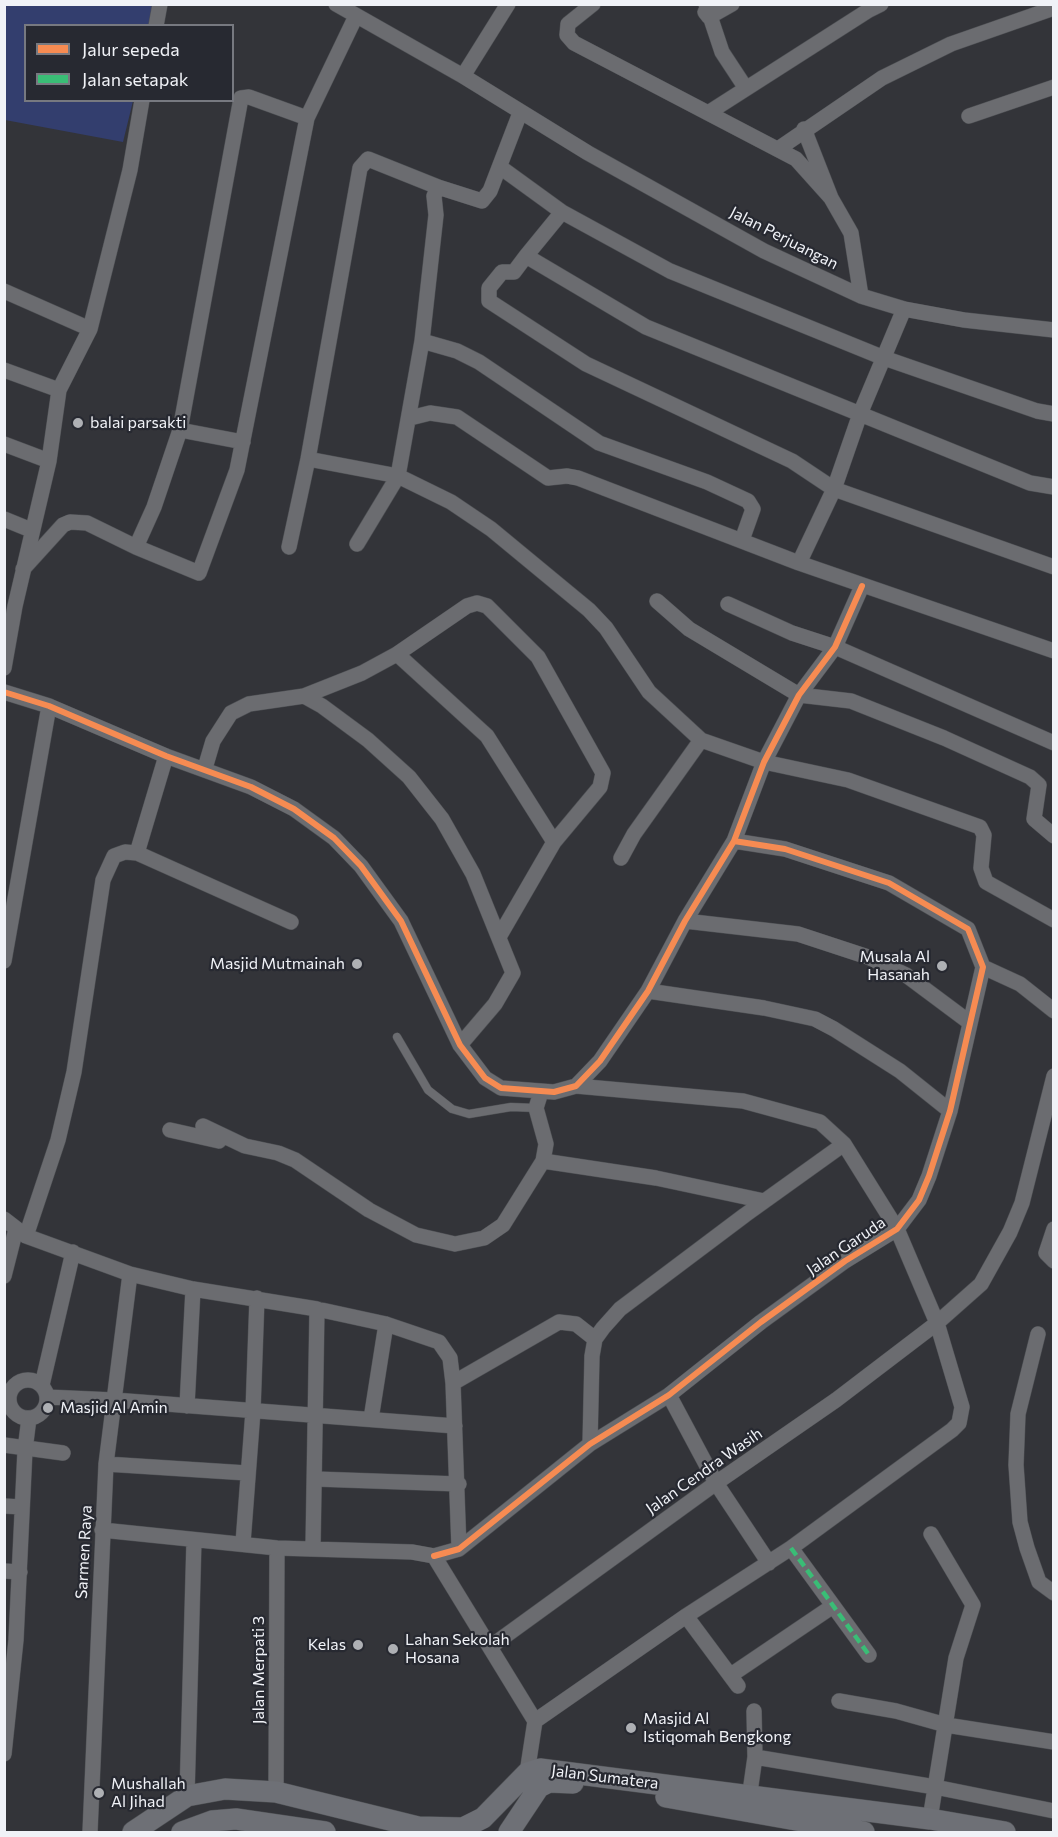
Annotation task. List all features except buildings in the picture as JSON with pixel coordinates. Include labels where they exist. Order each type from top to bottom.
[{"type":"main road","name":"Jalan Sumatera","points":[[134,1832],[187,1796],[225,1789],[276,1792],[418,1827],[463,1828],[483,1818],[527,1773],[540,1769],[749,1803],[864,1833]]},
{"type":"main road","name":"Jalan Sumatera","points":[[509,1833],[539,1787],[549,1782],[930,1819],[1005,1833]]},
{"type":"main road","points":[[182,1833],[212,1821],[236,1819],[325,1833]]},
{"type":"street","points":[[156,24],[160,4]]},
{"type":"street","name":"Jalan Perjuangan","points":[[336,4],[463,76],[520,113],[764,250],[861,296],[904,309],[964,320],[1053,330]]},
{"type":"street","points":[[593,4],[568,24],[567,35],[574,43],[796,159],[831,198]]},
{"type":"street","points":[[699,4],[707,11],[722,52],[745,87]]},
{"type":"street","points":[[707,11],[732,4]]},
{"type":"street","points":[[708,113],[745,87],[881,4]]},
{"type":"street","points":[[463,76],[506,5]]},
{"type":"street","points":[[778,149],[794,141],[804,129],[882,78],[951,44],[1053,8]]},
{"type":"street","points":[[23,569],[63,525],[70,522],[87,523],[136,548],[200,573],[237,470],[307,118],[356,16]]},
{"type":"street","points":[[969,116],[1053,87]]},
{"type":"street","points":[[136,548],[154,507],[180,430],[241,98],[249,97],[307,118]]},
{"type":"street","points":[[4,668],[10,604],[23,569],[49,461],[59,390],[90,329],[130,170],[142,102]]},
{"type":"street","points":[[289,547],[308,459],[360,168],[368,159],[438,187],[482,201],[490,191],[520,113]]},
{"type":"street","points":[[804,129],[831,198],[851,233],[861,296]]},
{"type":"street","points":[[500,167],[562,212],[670,272],[884,358],[1037,411],[1053,414]]},
{"type":"street","points":[[357,544],[398,476],[422,341],[436,215],[434,196],[438,187]]},
{"type":"street","points":[[562,212],[514,272],[502,272],[489,288],[489,301],[492,305],[586,364],[792,461],[834,489],[1053,567]]},
{"type":"street","points":[[526,256],[646,327],[1030,483],[1053,487]]},
{"type":"street","points":[[4,291],[90,329]]},
{"type":"street","points":[[799,563],[834,489],[860,414],[904,309]]},
{"type":"street","points":[[422,341],[456,351],[479,362],[599,444],[707,482],[748,501],[753,509],[742,540]]},
{"type":"street","points":[[4,370],[59,390]]},
{"type":"street","points":[[410,418],[430,413],[457,417],[548,478],[572,476],[862,586],[1053,651]]},
{"type":"street","points":[[180,430],[243,442]]},
{"type":"street","points":[[4,444],[49,461]]},
{"type":"street","points":[[308,459],[398,476],[451,502],[483,524],[589,610],[606,628],[649,692],[701,740],[764,762],[848,780],[980,827],[984,835],[981,868],[987,882],[1053,920]]},
{"type":"street","points":[[4,519],[31,530]]},
{"type":"street","points":[[576,1086],[600,1061],[648,992],[685,921],[734,841],[764,762],[799,695],[835,646],[862,586]]},
{"type":"street","points":[[657,601],[689,629],[799,695],[851,701],[944,738],[1030,777],[1039,785],[1034,819],[1053,836]]},
{"type":"street","points":[[205,768],[213,741],[231,713],[249,704],[268,699],[304,696],[362,673],[397,654],[466,606],[477,603],[487,606],[538,657],[603,772],[600,787],[554,842],[499,937]]},
{"type":"street","points":[[728,604],[792,633],[835,646],[1053,743]]},
{"type":"street","points":[[397,654],[487,736],[554,842]]},
{"type":"street","points":[[4,692],[49,706],[166,756],[205,768],[251,787],[294,809],[334,838],[362,866],[400,921],[460,1045],[493,1085],[501,1088],[541,1092],[554,1092],[576,1086],[743,1101],[820,1122],[844,1144],[897,1229],[937,1323],[962,1407],[958,1423],[791,1548],[686,1616],[535,1721]]},
{"type":"street","points":[[304,696],[329,710],[368,740],[409,777],[442,819],[468,865],[513,973],[495,1004],[460,1045]]},
{"type":"street","points":[[4,961],[49,706]]},
{"type":"street","points":[[621,858],[634,834],[701,740]]},
{"type":"street","points":[[137,853],[166,756]]},
{"type":"street","points":[[734,841],[785,849],[889,883],[968,929],[983,967],[1020,984],[1053,1011]]},
{"type":"street","points":[[4,1276],[16,1228],[58,1140],[74,1072],[103,880],[114,856],[125,852],[137,853],[291,922]]},
{"type":"street","points":[[685,921],[798,934],[868,957],[906,975],[969,1022]]},
{"type":"street","name":"Jalan Garuda","points":[[434,1556],[459,1549],[590,1444],[669,1395],[761,1322],[845,1261],[897,1229],[919,1200],[950,1111],[983,967]]},
{"type":"street","points":[[648,992],[764,1008],[815,1019],[900,1071],[950,1111]]},
{"type":"street","name":"Jalan Cendra Wasih","points":[[490,1647],[716,1484],[836,1401],[937,1323],[981,1284],[1010,1232],[1022,1203],[1053,1076]]},
{"type":"street","points":[[170,1130],[278,1153],[295,1160],[369,1210],[416,1234],[455,1244],[484,1238],[503,1225],[543,1161],[546,1144],[536,1108],[541,1092]]},
{"type":"street","points":[[203,1126],[245,1146]]},
{"type":"street","points":[[590,1444],[592,1356],[596,1339],[620,1309],[844,1144]]},
{"type":"street","points":[[543,1161],[656,1178],[764,1201]]},
{"type":"street","points":[[16,1228],[130,1274],[193,1289],[257,1298],[386,1324],[439,1342],[450,1358],[453,1383],[459,1484],[459,1549]]},
{"type":"street","points":[[1053,1229],[1046,1253],[1053,1261]]},
{"type":"street","points":[[73,1252],[44,1391],[41,1414],[23,1418],[12,1411],[7,1392],[23,1380],[36,1381],[44,1391],[114,1400],[455,1425]]},
{"type":"street","name":"Sarmen Raya","points":[[90,1833],[106,1464],[130,1274]]},
{"type":"street","points":[[187,1406],[193,1289]]},
{"type":"street","points":[[243,1543],[253,1411],[257,1298]]},
{"type":"street","points":[[313,1547],[316,1479],[317,1309]]},
{"type":"street","points":[[453,1383],[559,1322],[576,1324],[596,1339]]},
{"type":"street","points":[[371,1419],[386,1324]]},
{"type":"street","points":[[1038,1334],[1018,1414],[1016,1465],[1020,1522],[1027,1548],[1039,1582],[1053,1593]]},
{"type":"street","points":[[669,1395],[716,1484],[769,1563]]},
{"type":"street","points":[[4,1754],[8,1707],[12,1571],[22,1507],[29,1418]]},
{"type":"street","points":[[4,1446],[63,1453]]},
{"type":"street","points":[[106,1464],[247,1473]]},
{"type":"street","points":[[316,1479],[459,1484]]},
{"type":"street","points":[[4,1506],[22,1507]]},
{"type":"street","points":[[102,1530],[277,1548],[313,1547],[412,1552],[434,1556],[535,1721],[527,1773]]},
{"type":"street","points":[[930,1819],[956,1658],[973,1605],[931,1534]]},
{"type":"street","points":[[187,1796],[194,1540]]},
{"type":"street","name":"Jalan Merpati 3","points":[[276,1792],[277,1548]]},
{"type":"street","points":[[791,1548],[869,1655]]},
{"type":"street","points":[[686,1616],[734,1680],[833,1606]]},
{"type":"street","points":[[839,1701],[896,1711],[946,1725],[1053,1742]]},
{"type":"street","points":[[749,1803],[754,1757],[754,1710]]},
{"type":"street","points":[[754,1757],[935,1787],[1053,1811]]},
{"type":"lane","points":[[397,1037],[428,1090],[452,1109],[469,1114],[511,1107],[536,1108]]},
{"type":"shaded area","points":[[4,5],[158,5],[152,24],[24,24],[24,102],[133,102],[123,142],[5,120]]},
{"type":"marked path","points":[[791,1548],[869,1655]]},
{"type":"cycle path","points":[[4,692],[49,706],[166,756],[251,787],[294,809],[334,838],[361,866],[401,921],[460,1045],[485,1078],[501,1088],[554,1092],[576,1086],[600,1061],[648,991],[685,921],[734,841],[764,762],[799,695],[835,647],[862,586]]},
{"type":"cycle path","points":[[434,1556],[459,1549],[590,1444],[669,1395],[761,1322],[845,1261],[897,1229],[919,1200],[950,1111],[983,967],[968,929],[889,883],[785,849],[734,841]]},
{"type":"place","name":"balai parsakti","points":[[78,423]]},
{"type":"place","name":"Masjid Mutmainah","points":[[357,964]]},
{"type":"place","name":"Musala Al Hasanah","points":[[942,966]]},
{"type":"place","name":"Masjid Al Amin","points":[[48,1408]]},
{"type":"place","name":"Kelas","points":[[358,1645]]},
{"type":"place","name":"Lahan Sekolah Hosana","points":[[393,1649]]},
{"type":"place","name":"Masjid Al Istiqomah Bengkong","points":[[631,1728]]},
{"type":"place","name":"Mushallah Al Jihad","points":[[99,1793]]}]
